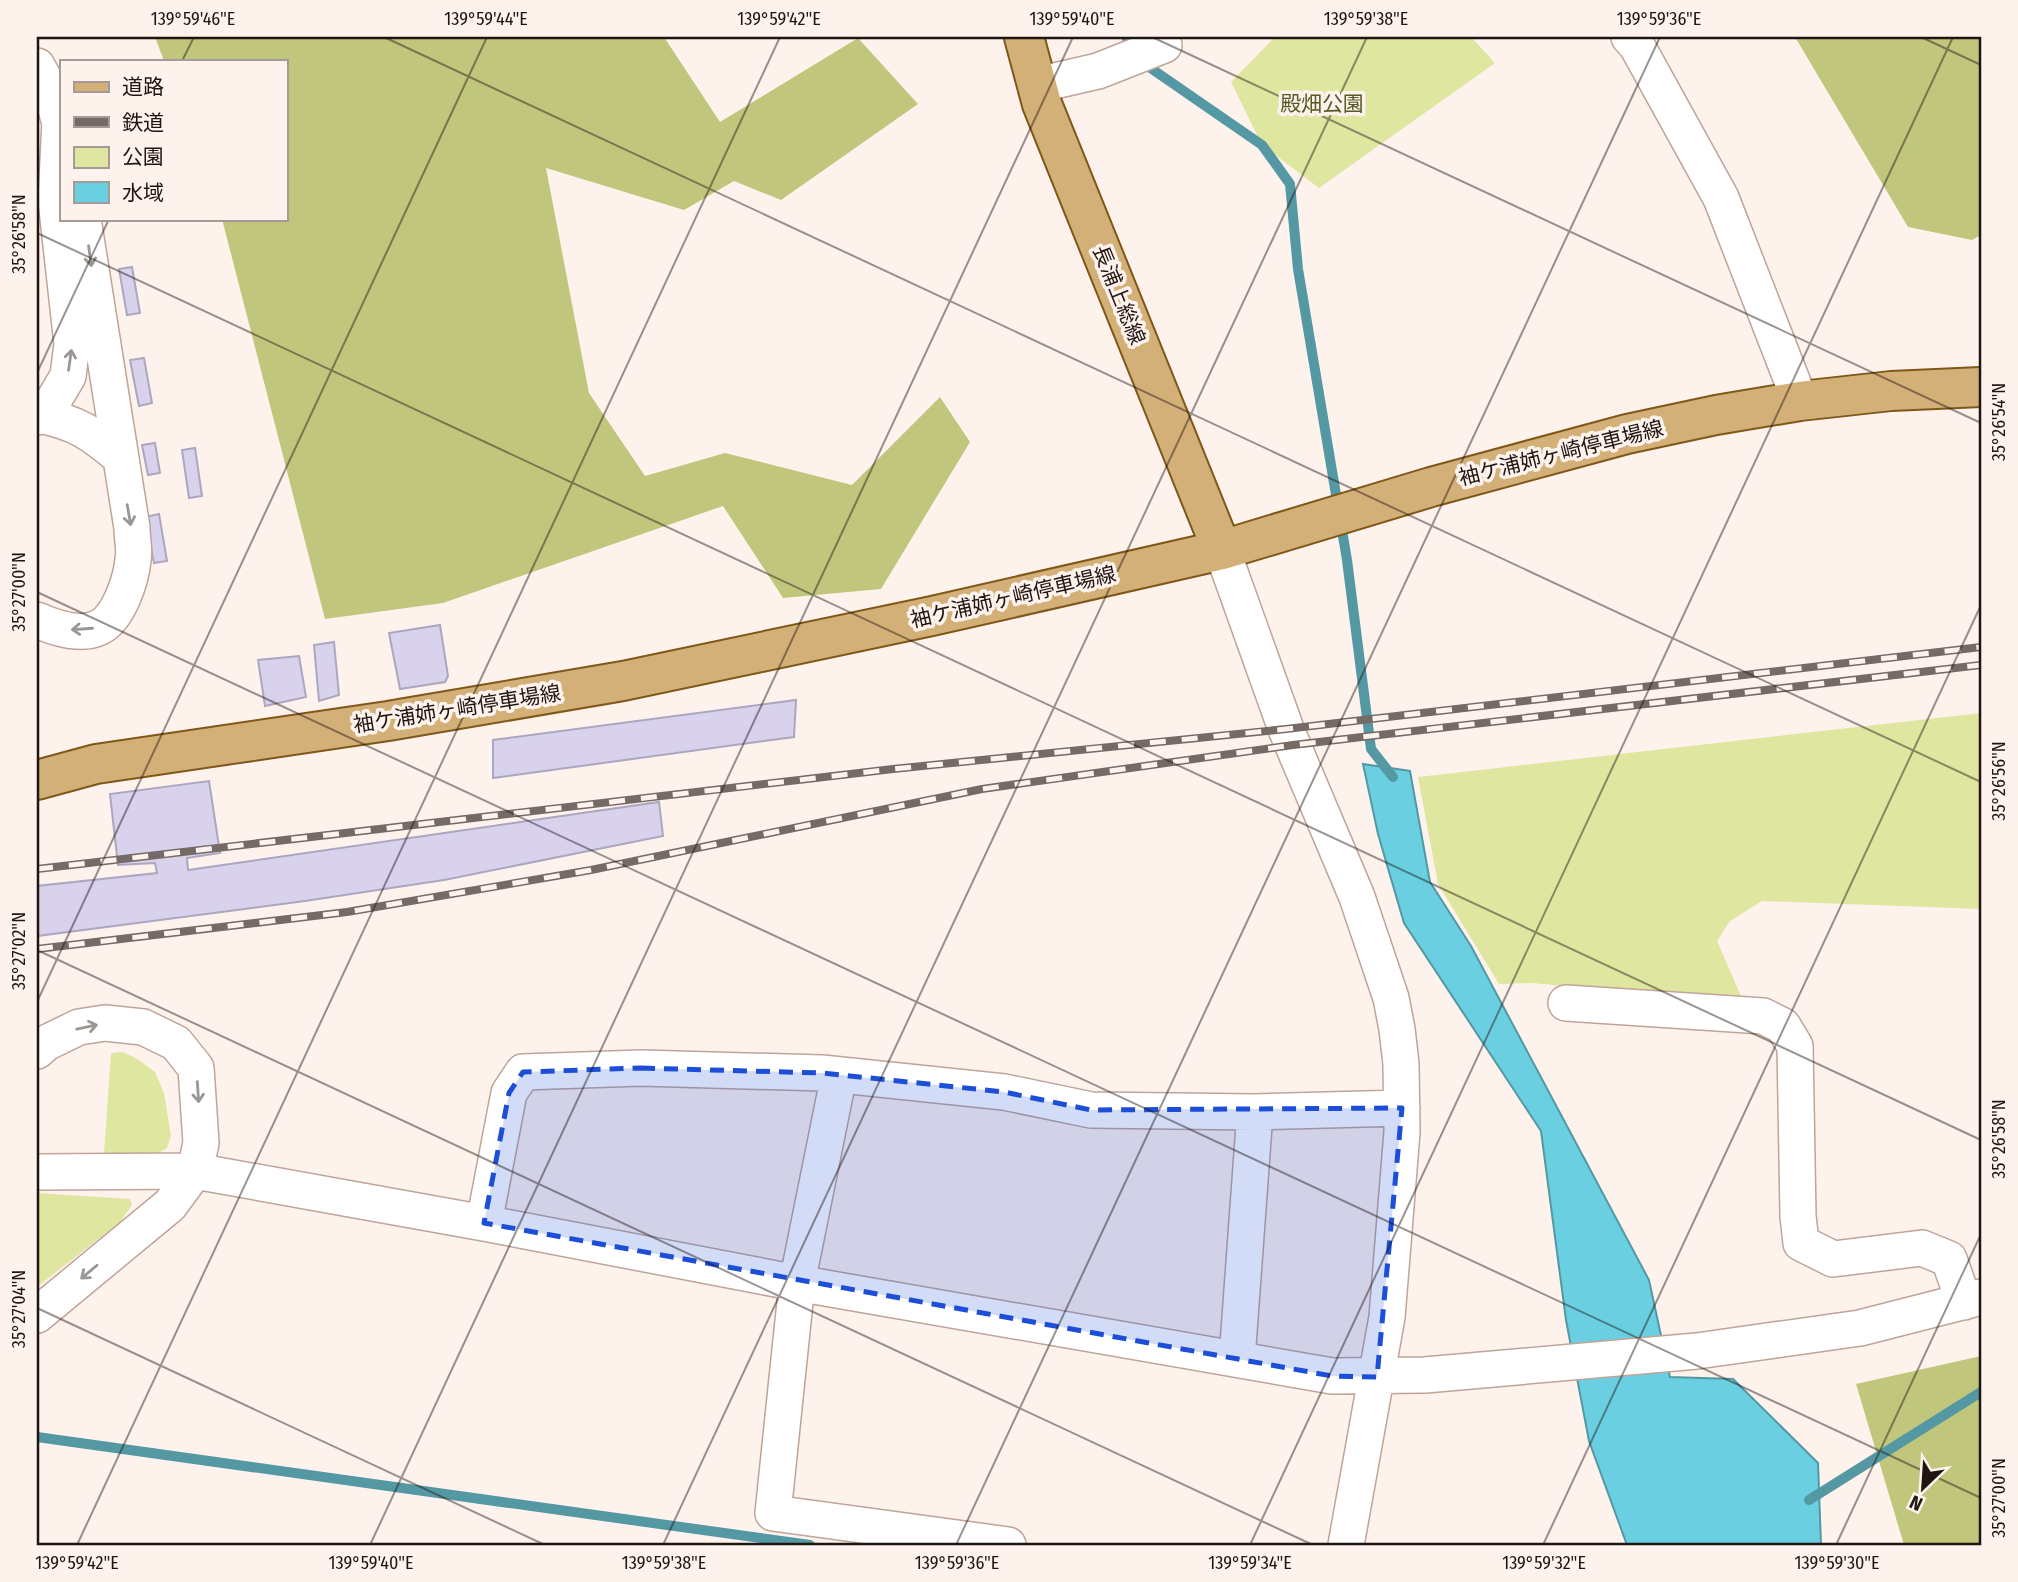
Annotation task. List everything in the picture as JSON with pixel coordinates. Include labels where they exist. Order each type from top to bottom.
[{"type":"main road","name":"長浦上総線","points":[[1024,37],[1042,104],[1223,550]]},
{"type":"main road","name":"袖ケ浦姉ヶ崎停車場線","points":[[37,780],[96,764],[388,722],[623,681],[932,616],[1223,550],[1431,486],[1614,438],[1716,415],[1800,401],[1891,391],[1981,387]]},
{"type":"street","points":[[1629,37],[1721,198],[1800,401]]},
{"type":"street","points":[[1037,85],[1098,71],[1164,45]]},
{"type":"street","points":[[37,66],[51,91],[60,121]]},
{"type":"street","points":[[38,416],[52,403],[68,376],[72,344],[56,201],[60,139]]},
{"type":"street","points":[[37,621],[57,629],[82,631],[101,627],[120,606],[134,559],[132,527],[83,220]]},
{"type":"street","points":[[38,416],[67,421],[90,433],[120,457]]},
{"type":"street","points":[[1223,550],[1286,729],[1357,897],[1391,998],[1401,1065],[1402,1132],[1387,1317],[1346,1545]]},
{"type":"street","points":[[37,1172],[195,1171],[797,1283],[1332,1376],[1377,1377],[1697,1352],[1860,1328],[1972,1300],[1949,1259],[1922,1248],[1833,1259],[1801,1243],[1798,1216],[1795,1046],[1783,1026],[1763,1016],[1566,1003]]},
{"type":"street","points":[[37,1051],[79,1027],[105,1023],[143,1027],[176,1043],[196,1068],[201,1143],[195,1171],[170,1205],[37,1315]]},
{"type":"street","points":[[484,1223],[509,1093],[523,1072],[641,1068],[839,1075],[1004,1092],[1091,1110],[1255,1112],[1402,1108]]},
{"type":"street","points":[[839,1075],[797,1283],[773,1513],[1008,1545]]},
{"type":"street","points":[[1237,1359],[1255,1112]]},
{"type":"highlighted area","points":[[641,1068],[822,1073],[1004,1092],[1091,1110],[1402,1108],[1377,1377],[1332,1376],[484,1223],[509,1093],[523,1072]]},
{"type":"green space","points":[[155,37],[664,37],[720,122],[858,38],[918,104],[781,200],[734,181],[684,210],[546,168],[589,393],[645,476],[725,453],[852,485],[940,397],[970,442],[881,589],[783,598],[723,506],[443,603],[325,619],[222,220],[287,220],[287,60],[164,60]]},
{"type":"green space","name":"殿畑公園","points":[[1275,37],[1471,37],[1495,63],[1319,188],[1262,145],[1231,82]]},
{"type":"green space","points":[[1795,37],[1981,37],[1981,235],[1972,240],[1908,227]]},
{"type":"green space","points":[[1981,713],[1981,909],[1762,901],[1730,921],[1717,941],[1744,1003],[1532,983],[1499,984],[1438,884],[1418,777]]},
{"type":"green space","points":[[123,1052],[155,1072],[164,1093],[171,1136],[167,1148],[155,1155],[104,1154],[111,1053]]},
{"type":"green space","points":[[37,1193],[130,1199],[132,1205],[120,1222],[37,1287]]},
{"type":"green space","points":[[1981,1356],[1981,1545],[1904,1545],[1856,1384]]},
{"type":"water","points":[[1363,764],[1410,771],[1430,882],[1471,946],[1649,1280],[1670,1377],[1733,1379],[1818,1463],[1821,1545],[1627,1545],[1589,1441],[1566,1320],[1541,1131],[1404,923],[1378,834]]},
{"type":"building","points":[[132,267],[140,313],[127,315],[119,269]]},
{"type":"building","points":[[144,358],[152,403],[139,406],[130,360]]},
{"type":"building","points":[[155,443],[160,473],[148,475],[142,445]]},
{"type":"building","points":[[195,448],[202,496],[189,498],[182,450]]},
{"type":"building","points":[[159,514],[167,561],[154,563],[145,517]]},
{"type":"building","points":[[440,625],[448,676],[445,682],[400,689],[389,633]]},
{"type":"building","points":[[334,642],[339,695],[319,701],[314,645]]},
{"type":"building","points":[[299,656],[306,697],[265,706],[258,660]]},
{"type":"building","points":[[796,700],[794,737],[493,778],[493,740]]},
{"type":"building","points":[[209,781],[220,853],[187,858],[188,870],[659,802],[663,836],[444,880],[37,936],[37,886],[157,873],[155,863],[118,865],[110,794]]},
{"type":"waterway","points":[[1126,37],[1149,67],[1262,145],[1290,184],[1298,269],[1347,560],[1371,749],[1393,777]]},
{"type":"waterway","points":[[1809,1500],[1981,1392]]},
{"type":"waterway","points":[[37,1437],[810,1545]]},
{"type":"railway","points":[[37,869],[893,769],[1286,729],[1981,647]]},
{"type":"railway","points":[[37,949],[347,912],[591,870],[982,789],[1293,745],[1981,665]]}]
